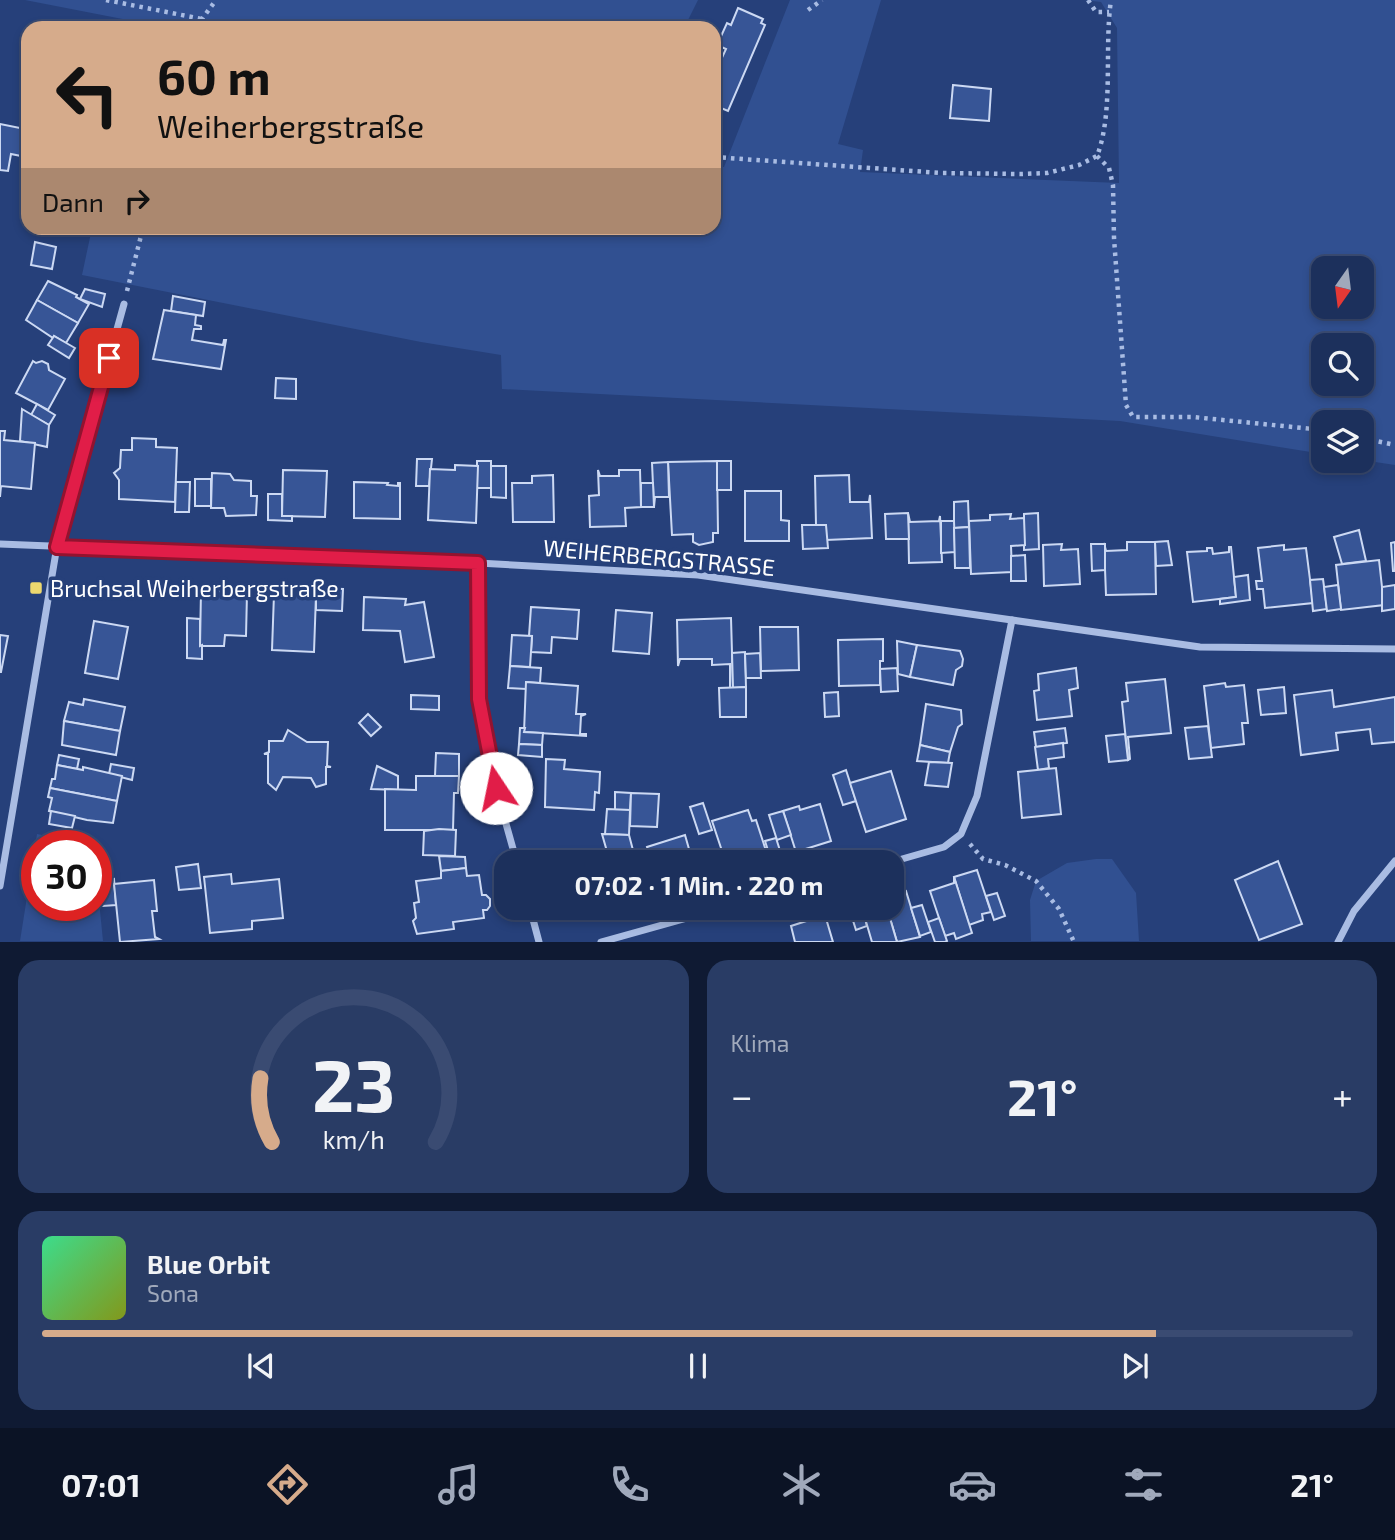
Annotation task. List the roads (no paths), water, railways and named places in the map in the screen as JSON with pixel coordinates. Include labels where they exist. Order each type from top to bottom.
[{"type":"street","points":[[0,886],[57,547],[124,303]]},
{"type":"street","name":"WEIHERBERGSTRASSE","points":[[0,544],[478,563],[698,575],[1200,647],[1395,649]]},
{"type":"street","points":[[478,563],[479,699],[496,788],[513,850]]},
{"type":"street","points":[[904,858],[944,847],[961,834],[977,796],[1012,620]]},
{"type":"street","points":[[1338,942],[1354,911],[1395,861]]},
{"type":"street","points":[[533,920],[539,942]]},
{"type":"street","points":[[601,942],[680,920]]},
{"type":"place","name":"Bruchsal Weiherbergstraße","points":[[36,588]]}]
